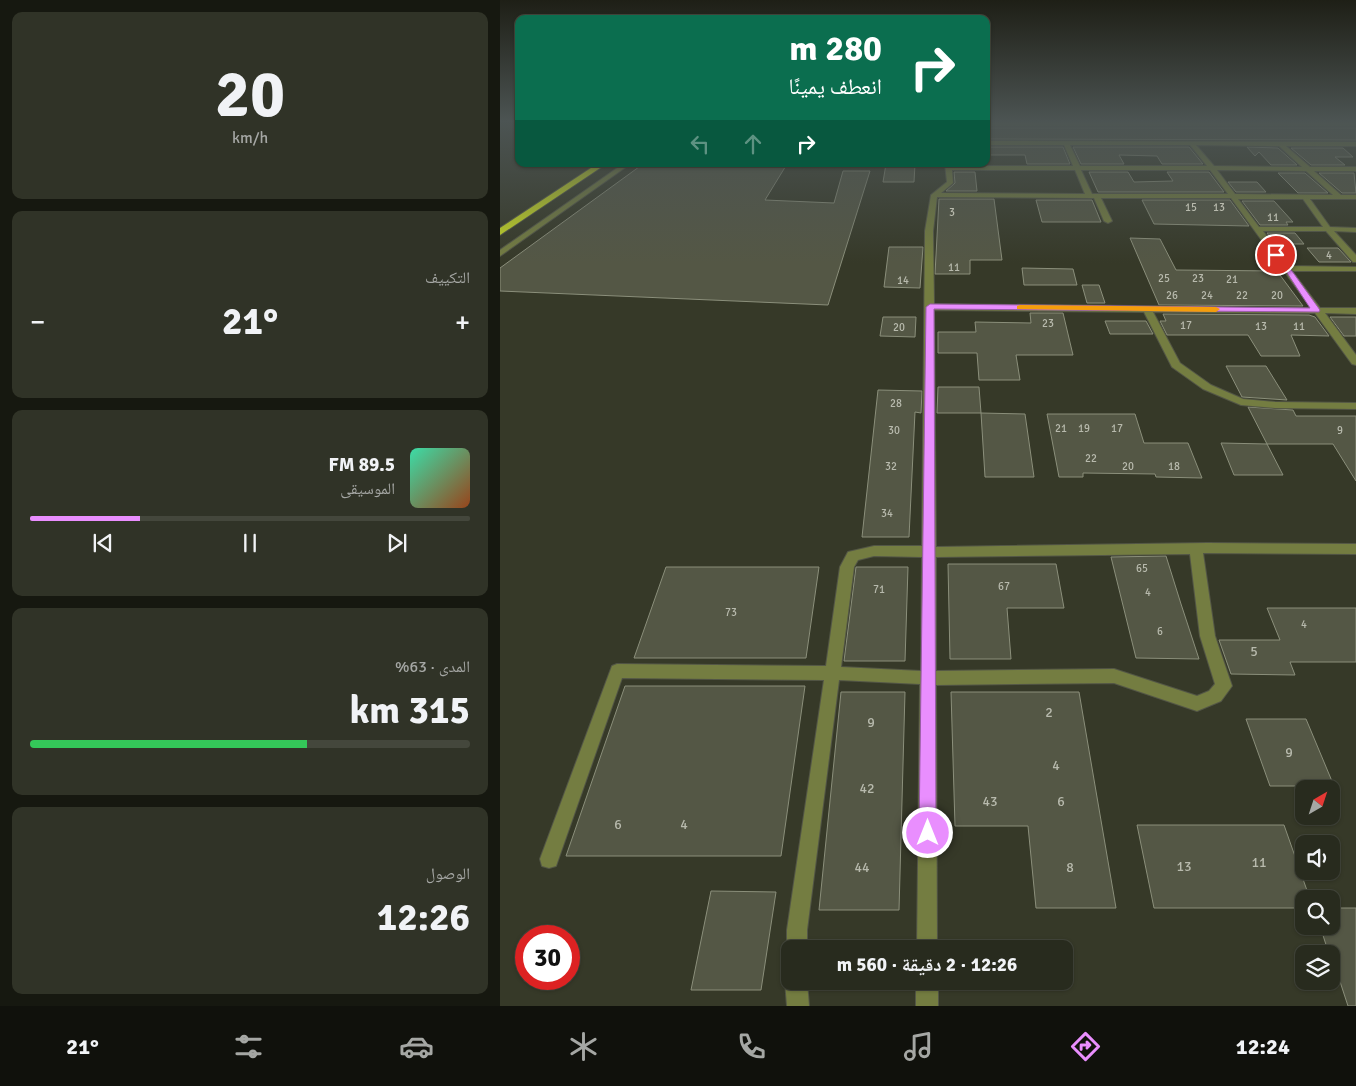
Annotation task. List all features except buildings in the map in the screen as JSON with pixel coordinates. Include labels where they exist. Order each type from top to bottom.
[{"type":"highway","points":[[500,224],[583,169]]},
{"type":"highway","points":[[500,232],[595,169]]},
{"type":"street","points":[[500,254],[620,169]]},
{"type":"street","points":[[927,940],[930,215],[934,195],[950,183],[949,169]]},
{"type":"street","points":[[1077,169],[1108,220]]},
{"type":"street","points":[[1213,169],[1356,362]]},
{"type":"street","points":[[1303,169],[1356,169]]},
{"type":"street","points":[[1308,169],[1340,197]]},
{"type":"street","points":[[934,195],[1356,197]]},
{"type":"street","points":[[1305,197],[1328,229],[1356,260]]},
{"type":"street","points":[[1256,229],[1356,230]]},
{"type":"street","points":[[1286,268],[1356,269]]},
{"type":"street","points":[[930,307],[1356,311]]},
{"type":"street","points":[[1147,308],[1176,365],[1207,387],[1241,402],[1275,405],[1356,406]]},
{"type":"street","points":[[797,940],[848,562],[853,556],[866,552],[1196,550],[1252,546],[1356,549]]},
{"type":"street","points":[[549,859],[617,671],[832,673],[929,678],[1114,676],[1197,704],[1215,696],[1224,686],[1213,663],[1204,625],[1196,550]]},
{"type":"street","points":[[797,990],[798,1006]]},
{"type":"street","points":[[927,990],[927,1006]]},
{"type":"slow traffic","points":[[1020,307],[1216,309]]},
{"type":"route","points":[[928,833],[930,307],[1316,310],[1276,255]]}]
